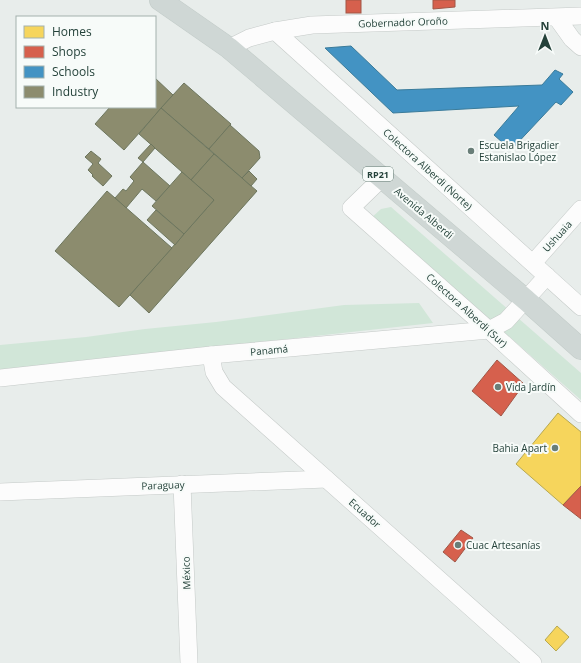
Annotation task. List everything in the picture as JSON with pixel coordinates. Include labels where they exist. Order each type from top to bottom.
[{"type":"main road","name":"Avenida Alberdi","points":[[160,0],[229,48],[526,300],[581,349]]},
{"type":"main road","name":"Avenida Alberdi","points":[[184,0],[229,48]]},
{"type":"street","name":"Gobernador Oroño","points":[[229,48],[249,38],[275,31],[312,25],[581,16]]},
{"type":"street","points":[[557,18],[572,39],[581,48]]},
{"type":"street","name":"Colectora Alberdi (Norte)","points":[[275,31],[581,307]]},
{"type":"street","name":"Colectora Alberdi (Sur)","points":[[382,178],[351,208],[581,414]]},
{"type":"street","name":"Ushuaia","points":[[533,264],[581,209]]},
{"type":"street","name":"Panamá","points":[[0,378],[211,355],[489,330],[506,321],[547,276]]},
{"type":"street","name":"Ecuador","points":[[211,355],[214,372],[223,387],[533,663]]},
{"type":"street","name":"Paraguay","points":[[0,492],[326,479]]},
{"type":"street","name":"México","points":[[182,484],[189,663]]},
{"type":"green space","points":[[391,207],[581,373],[581,400],[512,339],[370,219],[381,209]]},
{"type":"green space","points":[[419,303],[433,323],[0,371],[0,345],[216,322],[344,305]]},
{"type":"building: Homes","name":"Bahia Apart","points":[[558,413],[581,432],[581,486],[563,505],[516,464]]},
{"type":"building: Homes","points":[[557,626],[569,637],[556,651],[545,640]]},
{"type":"building: Shops","points":[[346,0],[361,0],[361,13],[346,13]]},
{"type":"building: Shops","points":[[433,0],[455,0],[455,7],[433,9]]},
{"type":"building: Shops","name":"Vida Jardín","points":[[497,360],[524,384],[501,416],[472,391]]},
{"type":"building: Shops","points":[[581,486],[581,519],[563,505]]},
{"type":"building: Shops","name":"Cuac Artesanías","points":[[461,530],[473,538],[455,562],[443,552]]},
{"type":"building: Schools","points":[[351,46],[397,90],[542,85],[555,70],[563,74],[559,79],[573,92],[561,105],[556,102],[511,150],[494,135],[519,106],[393,113],[325,48]]},
{"type":"building: Industry","points":[[156,79],[173,95],[124,150],[95,124],[109,108],[156,108]]},
{"type":"building: Industry","points":[[184,83],[231,124],[209,149],[161,108]]},
{"type":"building: Industry","points":[[161,108],[214,154],[191,180],[139,134]]},
{"type":"building: Industry","points":[[230,125],[259,151],[260,158],[242,178],[209,149]]},
{"type":"building: Industry","points":[[151,144],[155,148],[143,162],[138,158]]},
{"type":"building: Industry","points":[[91,151],[101,159],[98,163],[112,176],[103,186],[88,170],[93,164],[85,157]]},
{"type":"building: Industry","points":[[214,154],[257,191],[149,313],[130,295],[214,200],[191,180]]},
{"type":"building: Industry","points":[[143,162],[170,186],[156,201],[142,189],[126,208],[115,198],[123,189],[126,191],[134,181],[130,177]]},
{"type":"building: Industry","points":[[249,171],[257,179],[251,186],[242,178]]},
{"type":"building: Industry","points":[[182,172],[214,200],[184,234],[152,206]]},
{"type":"building: Industry","points":[[107,191],[172,248],[119,307],[55,251]]},
{"type":"building: Industry","points":[[156,210],[184,234],[175,245],[147,220]]},
{"type":"place","name":"Escuela Brigadier Estanislao López","points":[[471,151]]},
{"type":"place","name":"Vida Jardín","points":[[498,387]]},
{"type":"place","name":"Bahia Apart","points":[[555,448]]},
{"type":"place","name":"Cuac Artesanías","points":[[458,545]]}]
